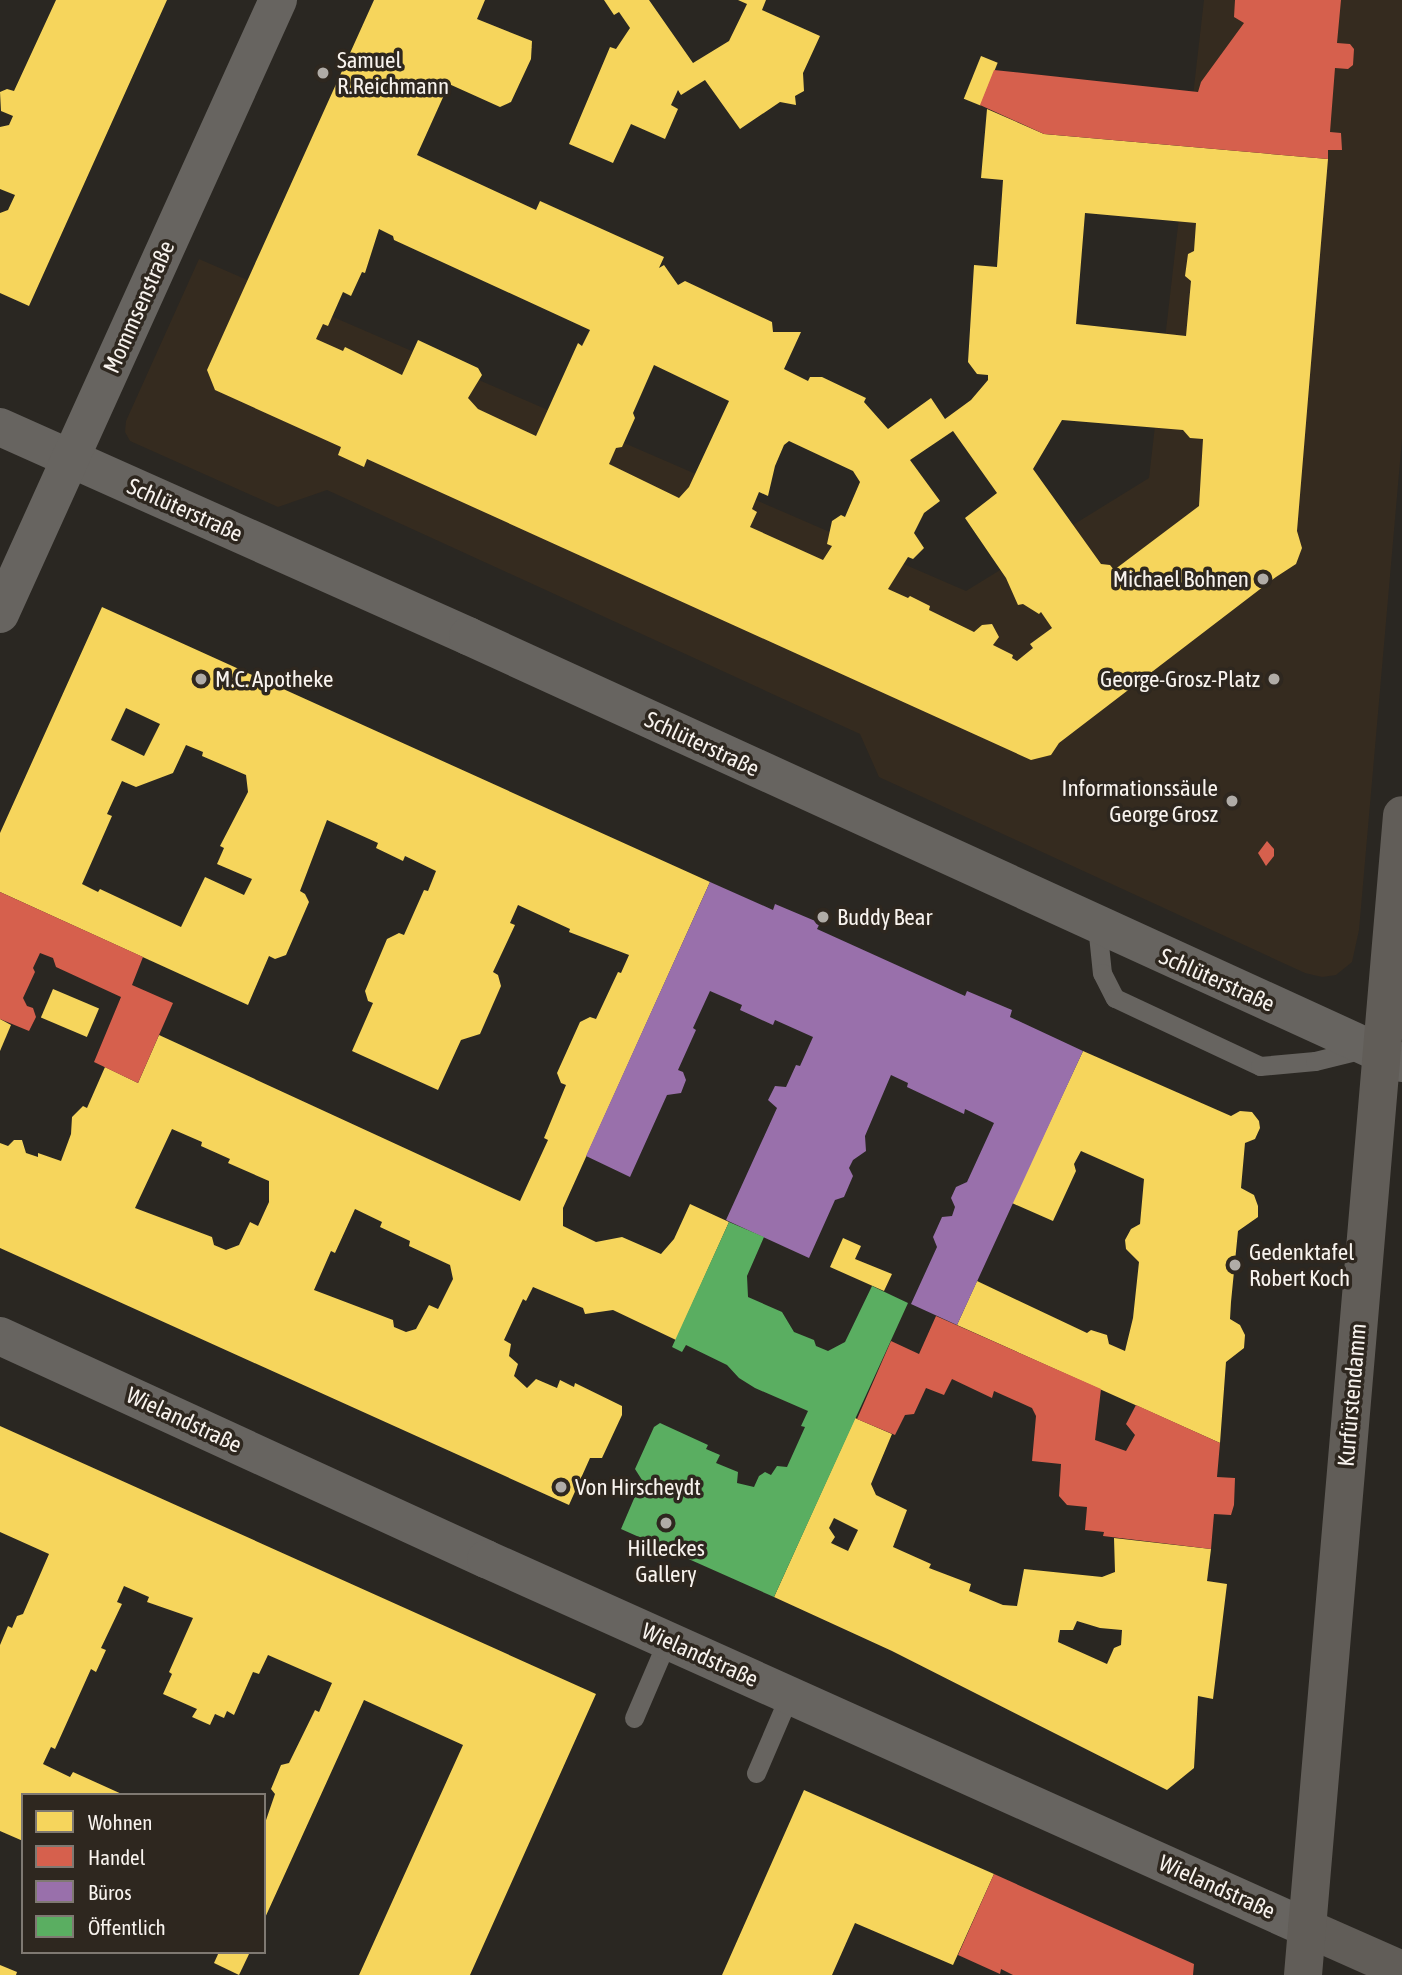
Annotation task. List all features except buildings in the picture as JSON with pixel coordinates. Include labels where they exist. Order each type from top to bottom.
[{"type":"main road","name":"Kurfürstendamm","points":[[1303,1975],[1402,815]]},
{"type":"main road","name":"Wielandstraße","points":[[1307,1928],[1402,1970]]},
{"type":"street","name":"Mommsenstraße","points":[[0,614],[278,0]]},
{"type":"street","name":"Schlüterstraße","points":[[0,427],[468,636],[1383,1055]]},
{"type":"street","name":"Wielandstraße","points":[[0,1336],[667,1641],[1307,1928]]},
{"type":"lane","points":[[1097,925],[1102,973],[1115,998],[1260,1066],[1383,1055]]},
{"type":"lane","points":[[634,1718],[667,1641]]},
{"type":"lane","points":[[756,1773],[789,1696]]},
{"type":"shaded area","points":[[1204,0],[1402,0],[1402,439],[1359,930],[1352,962],[1336,975],[1322,977],[1305,973],[879,777],[860,734],[327,490],[278,507],[130,441],[125,432],[126,421],[199,259],[966,591],[1149,478]]},
{"type":"place","name":"Samuel R.Reichmann","points":[[323,73]]},
{"type":"place","name":"Michael Bohnen","points":[[1263,579]]},
{"type":"place","name":"M.C. Apotheke","points":[[201,679]]},
{"type":"place","name":"George-Grosz-Platz","points":[[1274,679]]},
{"type":"place","name":"Informationssäule George Grosz","points":[[1232,801]]},
{"type":"place","name":"Buddy Bear","points":[[823,917]]},
{"type":"place","name":"Gedenktafel Robert Koch","points":[[1235,1265]]},
{"type":"place","name":"Von Hirscheydt","points":[[561,1487]]},
{"type":"place","name":"Hilleckes Gallery","points":[[666,1523]]}]
